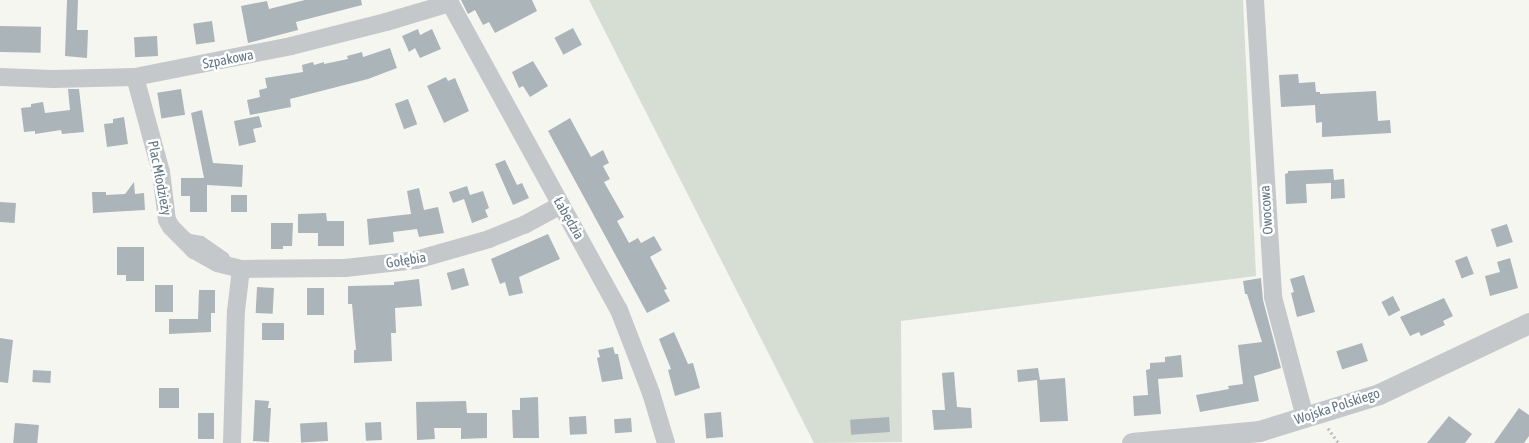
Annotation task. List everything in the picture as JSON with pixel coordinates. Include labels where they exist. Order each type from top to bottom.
[{"type":"street","name":"Owocowa","points":[[1255,0],[1273,297],[1305,417]]},
{"type":"street","name":"Szpakowa","points":[[0,77],[53,79],[135,77],[291,46],[386,22],[450,3]]},
{"type":"street","name":"Łabędzia","points":[[450,3],[561,205],[571,218],[619,310],[651,393],[666,443]]},
{"type":"street","name":"Plac Młodzieży","points":[[135,77],[161,172],[167,220],[171,227],[194,250],[217,262],[235,267]]},
{"type":"street","name":"Gołębia","points":[[235,267],[345,268],[416,260],[489,239],[524,225],[561,205]]},
{"type":"street","points":[[232,443],[236,311],[235,267]]},
{"type":"street","name":"Wojska Polskiego","points":[[1132,443],[1197,440],[1259,431],[1379,394],[1529,323]]},
{"type":"shaded area","points":[[589,0],[1243,0],[1256,276],[901,321],[902,442],[814,443]]},
{"type":"building","points":[[67,0],[78,0],[77,30],[88,30],[87,58],[65,56]]},
{"type":"building","points":[[305,0],[361,0],[362,5],[296,22],[298,30],[248,43],[241,6],[267,1],[269,9]]},
{"type":"building","points":[[461,0],[532,0],[537,11],[495,33],[489,22],[483,25],[475,10],[468,14]]},
{"type":"building","points":[[212,21],[215,42],[196,44],[193,24]]},
{"type":"building","points":[[0,26],[41,27],[41,53],[0,52]]},
{"type":"building","points":[[573,28],[582,45],[563,55],[554,38]]},
{"type":"building","points":[[418,29],[420,35],[432,29],[441,49],[420,58],[415,48],[409,52],[402,36]]},
{"type":"building","points":[[157,36],[158,56],[135,57],[134,37]]},
{"type":"building","points":[[390,48],[397,68],[368,79],[290,99],[291,107],[250,115],[247,100],[260,97],[259,90],[267,88],[265,78],[303,72],[302,65],[313,62],[314,65],[324,62],[324,64],[348,59],[347,56],[362,52],[363,57]]},
{"type":"building","points":[[533,61],[548,86],[530,97],[523,86],[519,88],[512,72]]},
{"type":"building","points":[[1298,74],[1299,83],[1315,82],[1316,92],[1320,92],[1320,94],[1376,91],[1378,121],[1390,120],[1391,133],[1322,137],[1322,122],[1316,123],[1315,105],[1281,107],[1279,75]]},
{"type":"building","points":[[446,77],[448,81],[455,78],[469,111],[444,123],[427,86]]},
{"type":"building","points":[[68,89],[79,89],[84,132],[62,134],[61,130],[35,134],[35,131],[24,132],[21,108],[31,107],[31,104],[43,102],[45,113],[70,110]]},
{"type":"building","points":[[181,89],[185,115],[161,118],[157,93]]},
{"type":"building","points":[[408,99],[417,124],[404,129],[395,104]]},
{"type":"building","points":[[202,110],[213,163],[243,165],[242,187],[207,185],[207,212],[190,212],[190,196],[181,196],[181,178],[204,178],[191,113]]},
{"type":"building","points":[[259,116],[262,127],[253,129],[256,142],[239,146],[234,121]]},
{"type":"building","points":[[124,117],[128,144],[107,147],[104,124],[113,123],[113,119]]},
{"type":"building","points":[[570,118],[591,157],[603,150],[609,163],[603,166],[610,179],[604,182],[624,217],[617,221],[629,243],[638,238],[641,243],[654,236],[662,250],[650,257],[667,289],[664,290],[670,301],[647,313],[548,131]]},
{"type":"building","points":[[505,160],[517,185],[522,183],[529,198],[513,205],[495,164]]},
{"type":"building","points":[[1333,169],[1334,180],[1344,179],[1345,198],[1331,199],[1331,183],[1306,184],[1307,203],[1286,204],[1285,174],[1288,171]]},
{"type":"building","points":[[134,182],[135,194],[144,193],[145,210],[93,213],[92,192],[106,192],[106,195],[125,194]]},
{"type":"building","points":[[467,186],[470,195],[483,191],[489,208],[485,210],[488,217],[472,223],[464,199],[453,203],[449,192]]},
{"type":"building","points":[[419,188],[424,210],[438,207],[444,233],[419,237],[417,229],[393,232],[394,242],[369,245],[367,219],[411,214],[407,191]]},
{"type":"building","points":[[231,195],[247,195],[247,212],[231,212]]},
{"type":"building","points":[[0,202],[16,203],[15,223],[0,222]]},
{"type":"building","points":[[326,213],[327,221],[344,221],[344,246],[318,246],[318,233],[298,233],[298,214]]},
{"type":"building","points":[[271,223],[293,223],[292,246],[283,246],[283,249],[271,249]]},
{"type":"building","points":[[1507,224],[1513,242],[1497,247],[1491,229]]},
{"type":"building","points":[[548,234],[560,259],[519,277],[523,293],[509,296],[505,282],[500,284],[491,259]]},
{"type":"building","points":[[117,247],[144,247],[144,281],[126,281],[126,275],[117,275]]},
{"type":"building","points":[[1467,256],[1474,274],[1462,278],[1455,261]]},
{"type":"building","points":[[1510,258],[1518,288],[1490,296],[1485,276],[1500,272],[1497,262]]},
{"type":"building","points":[[464,268],[469,285],[452,290],[447,273]]},
{"type":"building","points":[[1304,275],[1315,312],[1297,317],[1291,293],[1294,292],[1290,279]]},
{"type":"building","points":[[1261,278],[1263,300],[1281,368],[1254,376],[1259,401],[1200,412],[1196,395],[1229,389],[1228,386],[1243,384],[1238,345],[1262,342],[1247,294],[1245,294],[1243,281]]},
{"type":"building","points":[[419,279],[422,306],[395,308],[396,333],[391,333],[392,361],[354,363],[354,350],[356,350],[352,304],[348,304],[348,286],[394,285],[394,282]]},
{"type":"building","points":[[155,285],[173,285],[173,312],[155,312]]},
{"type":"building","points":[[257,287],[274,288],[273,314],[256,313]]},
{"type":"building","points":[[307,288],[324,288],[324,315],[307,315]]},
{"type":"building","points":[[199,290],[215,290],[215,313],[211,313],[211,332],[169,334],[169,319],[198,319]]},
{"type":"building","points":[[1393,296],[1400,310],[1389,316],[1381,302]]},
{"type":"building","points":[[1444,298],[1453,316],[1443,321],[1445,325],[1421,336],[1419,332],[1410,336],[1400,317]]},
{"type":"building","points":[[262,323],[284,323],[284,340],[262,340]]},
{"type":"building","points":[[674,332],[688,364],[693,363],[700,388],[675,396],[668,370],[671,369],[659,339]]},
{"type":"building","points":[[0,338],[13,340],[8,383],[0,382]]},
{"type":"building","points":[[1362,343],[1368,361],[1342,369],[1336,351]]},
{"type":"building","points":[[613,347],[615,354],[618,354],[623,379],[602,382],[597,358],[600,357],[598,350]]},
{"type":"building","points":[[1181,355],[1183,377],[1158,379],[1161,414],[1134,416],[1133,396],[1148,395],[1146,370],[1150,369],[1150,363],[1165,362],[1165,357]]},
{"type":"building","points":[[1038,368],[1040,380],[1065,378],[1068,421],[1040,422],[1037,380],[1018,382],[1017,370]]},
{"type":"building","points":[[33,370],[51,371],[50,383],[32,382]]},
{"type":"building","points":[[954,372],[957,407],[971,408],[972,428],[934,430],[932,410],[945,410],[942,373]]},
{"type":"building","points":[[159,388],[179,388],[179,408],[159,408]]},
{"type":"building","points":[[538,397],[539,438],[513,438],[512,410],[520,410],[520,398]]},
{"type":"building","points":[[255,400],[269,401],[268,408],[271,408],[269,442],[253,441]]},
{"type":"building","points":[[466,401],[467,413],[487,413],[487,438],[461,439],[461,428],[434,428],[435,439],[417,440],[416,402]]},
{"type":"building","points":[[1519,408],[1529,415],[1529,436],[1524,443],[1494,443]]},
{"type":"building","points":[[721,412],[723,437],[706,438],[704,413]]},
{"type":"building","points":[[198,413],[214,413],[214,439],[198,439]]},
{"type":"building","points":[[586,416],[587,434],[570,435],[569,417]]},
{"type":"building","points":[[1449,416],[1472,434],[1465,443],[1427,443]]},
{"type":"building","points":[[889,417],[890,432],[851,435],[850,420]]},
{"type":"building","points":[[631,418],[632,432],[615,433],[614,419]]},
{"type":"building","points":[[327,422],[328,441],[301,442],[300,423]]},
{"type":"building","points":[[381,422],[382,440],[366,441],[365,423]]},
{"type":"building","points":[[15,423],[39,425],[37,443],[13,443]]}]
